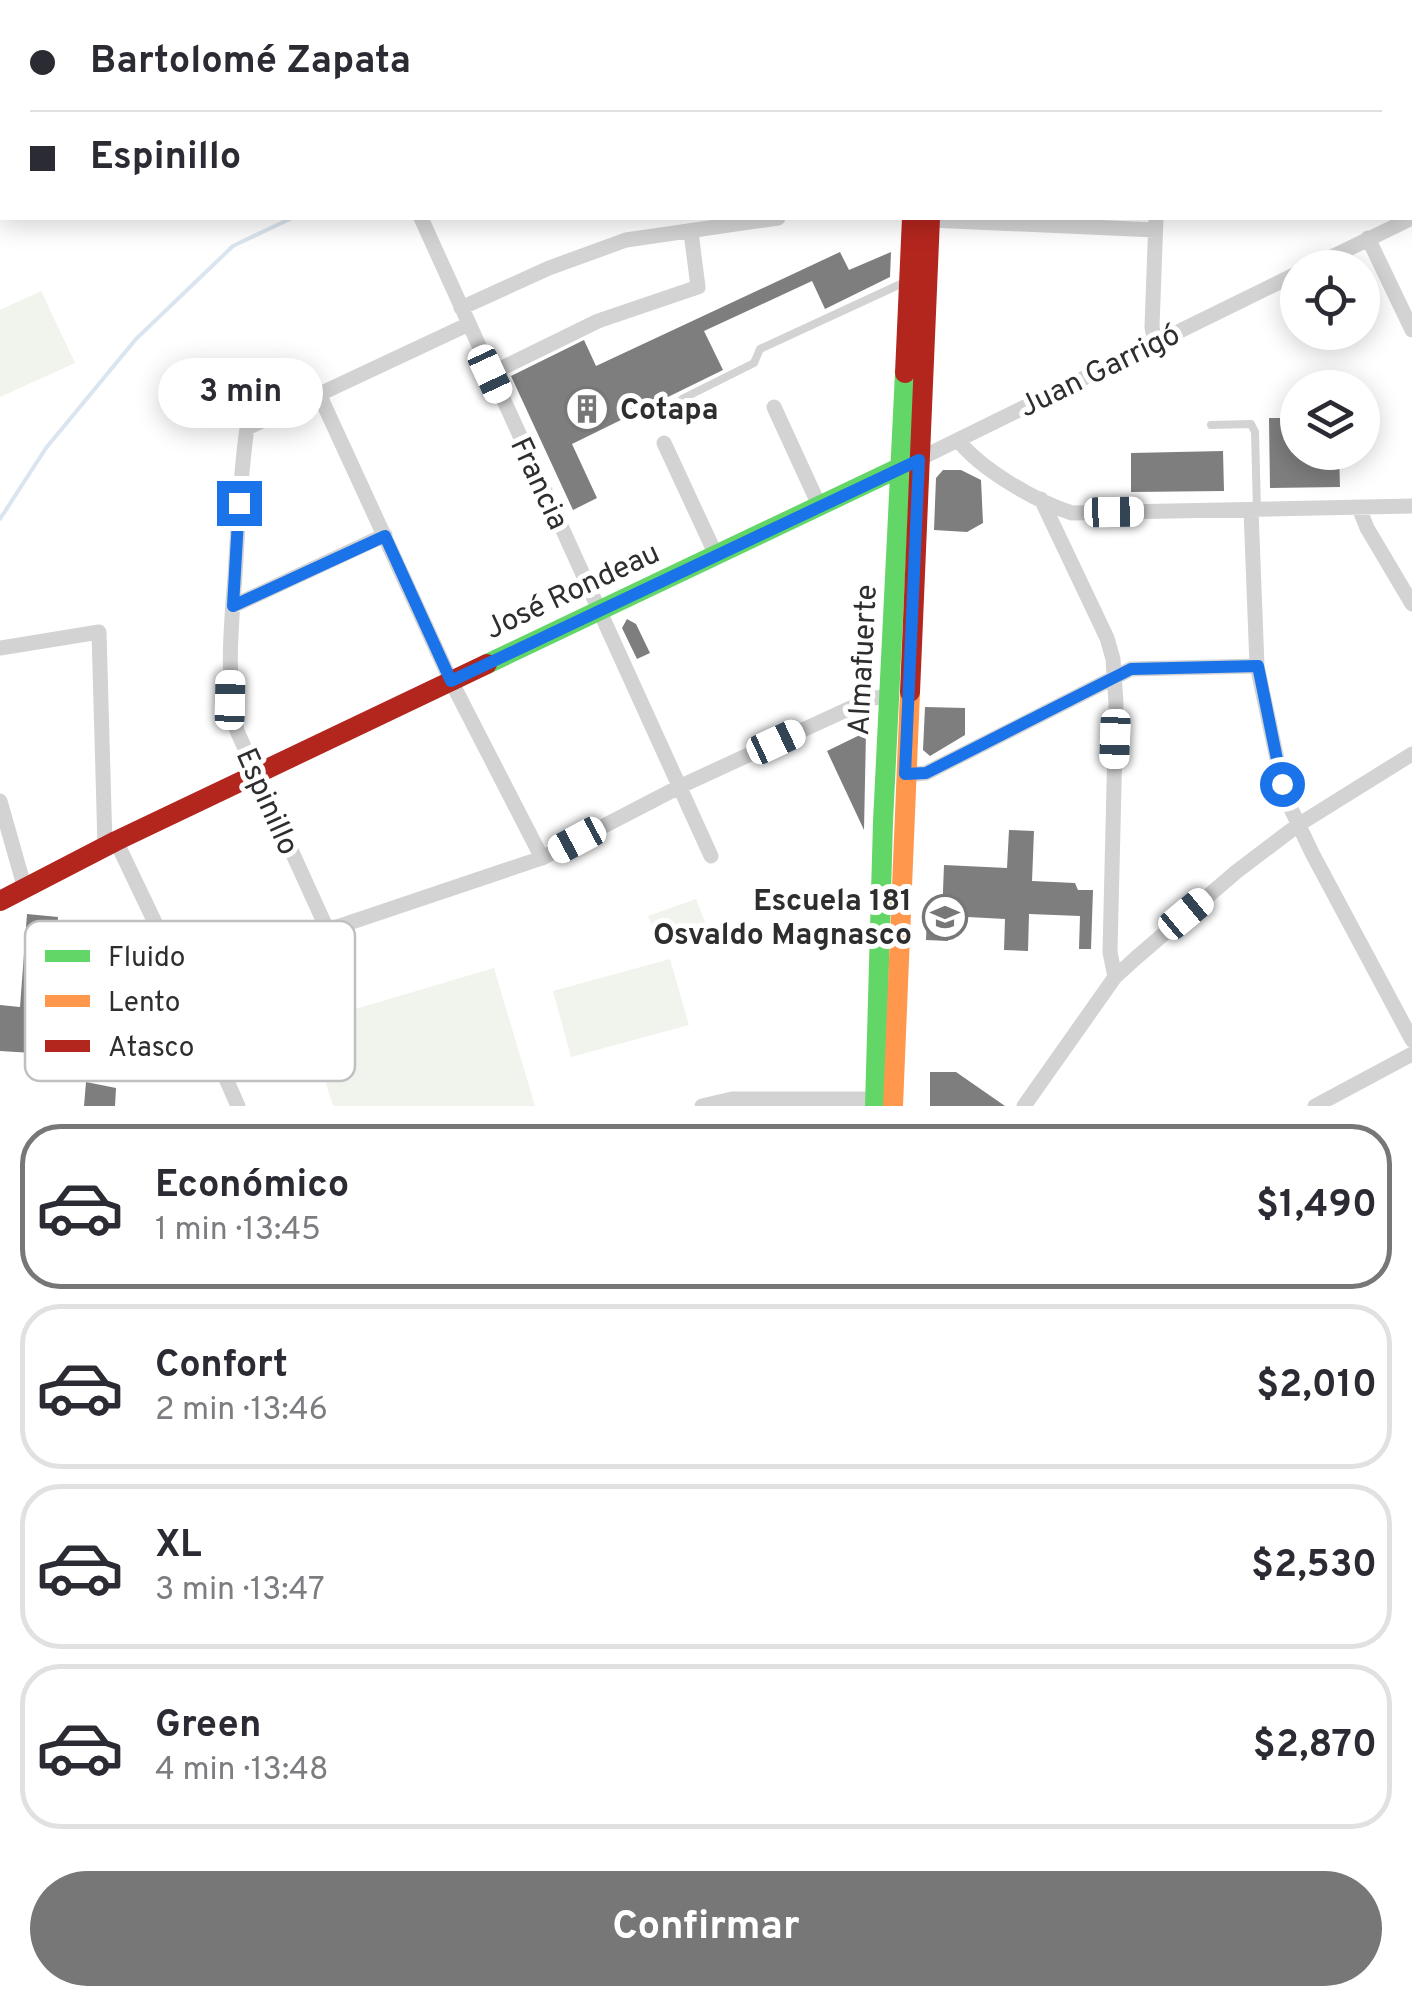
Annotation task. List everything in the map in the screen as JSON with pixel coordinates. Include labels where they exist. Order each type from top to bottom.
[{"type":"main road","name":"Almafuerte","points":[[881,1104],[905,774],[909,280],[924,220]]},
{"type":"main road","name":"Almafuerte","points":[[881,1104],[883,822],[924,220]]},
{"type":"main road","name":"José Rondeau","points":[[0,901],[110,844],[910,463]]},
{"type":"street","name":"Francia","points":[[422,220],[711,856]]},
{"type":"street","points":[[461,308],[549,268],[626,240],[766,220]]},
{"type":"street","points":[[1001,220],[1156,224],[1152,327],[1155,343]]},
{"type":"street","points":[[1344,250],[1408,220]]},
{"type":"street","points":[[490,374],[598,321],[698,288],[692,232]]},
{"type":"street","points":[[1368,238],[1412,330]]},
{"type":"street","name":"Juan Garrigó","points":[[910,463],[1280,282]]},
{"type":"street","points":[[468,324],[318,394],[451,681],[542,858]]},
{"type":"street","name":"Espinillo","points":[[318,394],[247,428],[241,468],[230,700],[237,731],[323,921]]},
{"type":"street","points":[[774,407],[819,505]]},
{"type":"street","points":[[958,440],[971,457],[1072,513],[1412,506]]},
{"type":"street","points":[[664,443],[716,555]]},
{"type":"street","points":[[1041,499],[1107,638],[1114,678],[1110,952],[1115,977]]},
{"type":"street","points":[[1359,508],[1412,604]]},
{"type":"street","points":[[1254,510],[1258,666],[1282,784],[1298,825],[1412,1040]]},
{"type":"street","points":[[233,606],[385,536]]},
{"type":"street","points":[[0,648],[99,632],[110,844],[151,921]]},
{"type":"street","points":[[905,774],[926,773],[1142,666],[1258,666]]},
{"type":"street","points":[[351,921],[542,858],[681,786],[870,699],[891,695]]},
{"type":"street","points":[[1024,1106],[1115,977],[1236,872],[1298,825],[1412,754]]},
{"type":"street","points":[[0,800],[25,889]]},
{"type":"street","points":[[1316,1106],[1412,1054]]},
{"type":"street","points":[[227,1081],[238,1106]]},
{"type":"street","points":[[702,1106],[732,1099],[881,1104]]},
{"type":"lane","points":[[682,398],[754,363],[760,349],[909,280]]},
{"type":"lane","points":[[1211,426],[1251,424],[1255,432],[1254,510]]},
{"type":"shaded area","points":[[41,291],[75,363],[0,397],[0,310]]},
{"type":"shaded area","points":[[696,899],[706,925],[658,942],[648,916]]},
{"type":"shaded area","points":[[670,959],[689,1025],[571,1057],[553,991]]},
{"type":"shaded area","points":[[494,968],[535,1106],[333,1106],[325,1081],[355,1081],[355,1009]]},
{"type":"building","name":"Cotapa","points":[[840,252],[849,270],[891,252],[890,277],[825,309],[812,281],[704,331],[723,370],[572,444],[597,498],[573,510],[511,376],[584,340],[596,366]]},
{"type":"building","points":[[1269,418],[1280,418],[1280,470],[1340,470],[1340,487],[1270,488]]},
{"type":"building","points":[[1223,451],[1224,491],[1131,492],[1131,453]]},
{"type":"building","points":[[943,470],[961,470],[981,480],[983,523],[967,532],[934,530],[936,478]]},
{"type":"building","points":[[627,619],[636,624],[650,653],[637,659],[622,628]]},
{"type":"building","points":[[925,707],[965,708],[965,735],[930,756],[923,750]]},
{"type":"building","points":[[866,732],[864,830],[827,751]]},
{"type":"building","points":[[1009,830],[1034,831],[1032,881],[1075,883],[1078,890],[1093,890],[1091,949],[1079,949],[1080,916],[1029,914],[1028,951],[1004,950],[1005,919],[949,916],[948,941],[926,940],[927,915],[942,916],[944,865],[1007,868]]},
{"type":"building","points":[[27,914],[58,917],[58,921],[26,921]]},
{"type":"building","points":[[25,941],[25,1053],[0,1051],[0,1005],[20,1007]]},
{"type":"building","points":[[930,1072],[956,1072],[1005,1106],[930,1106]]},
{"type":"building","points":[[86,1082],[116,1088],[115,1106],[84,1106]]},
{"type":"waterway","points":[[0,519],[46,448],[136,339],[233,246],[288,220]]},
{"type":"traffic: fast","points":[[875,1106],[883,822],[905,373]]},
{"type":"traffic: fast","points":[[487,664],[901,467]]},
{"type":"traffic: slow","points":[[893,1106],[910,692]]},
{"type":"traffic: jam","points":[[905,373],[912,220]]},
{"type":"traffic: jam","points":[[910,692],[930,220]]},
{"type":"traffic: jam","points":[[0,901],[116,841],[487,664]]},
{"type":"place","name":"Cotapa","points":[[587,409]]},
{"type":"place","name":"Escuela 181 Osvaldo Magnasco","points":[[945,917]]},
{"type":"route","points":[[239,503],[233,606],[385,536],[451,681],[919,460],[905,774],[926,773],[1131,669],[1258,666],[1282,784]]}]
